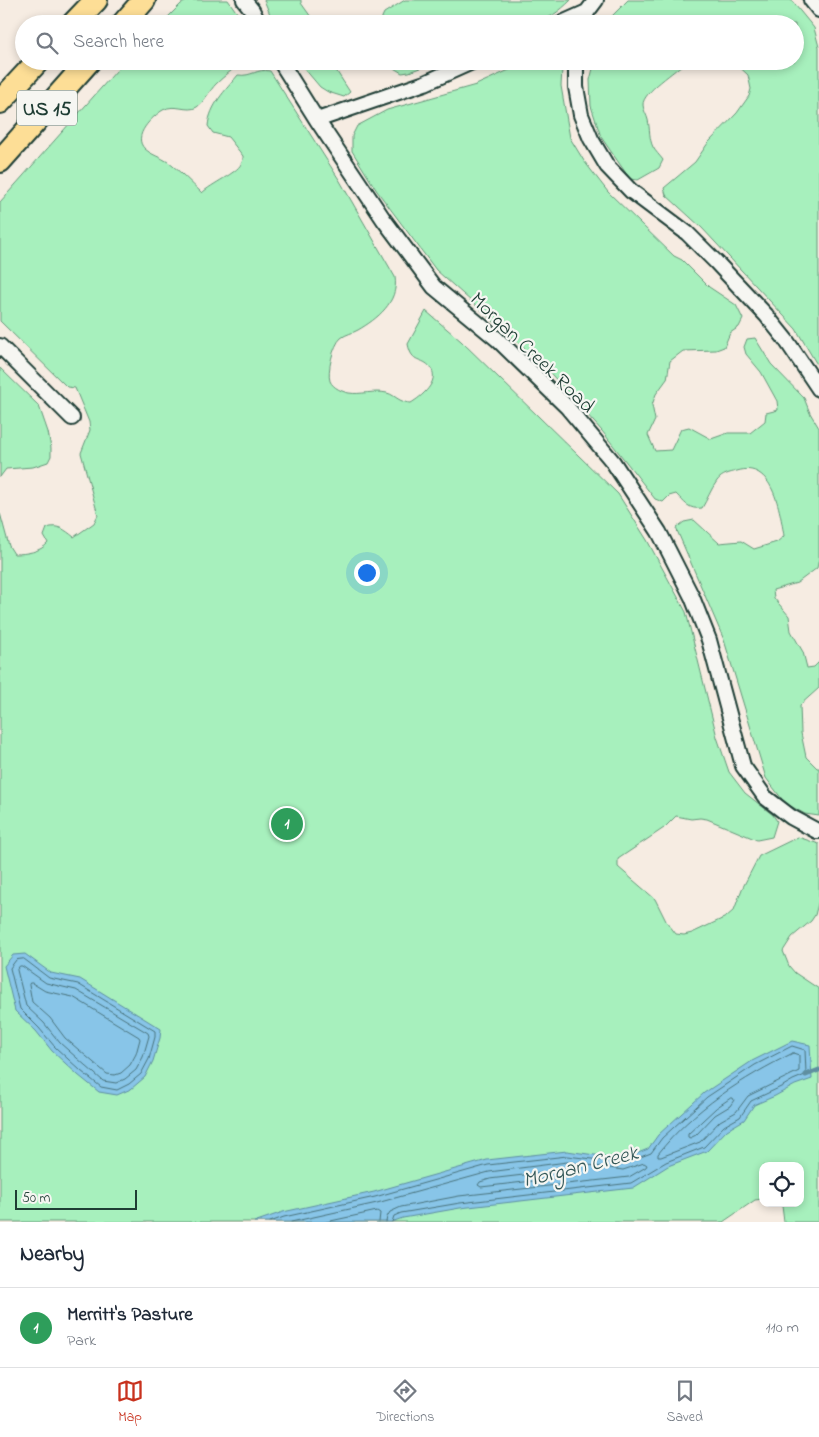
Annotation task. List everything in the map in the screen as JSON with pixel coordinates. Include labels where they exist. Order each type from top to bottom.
[{"type":"highway","points":[[82,15],[96,0]]},
{"type":"highway","points":[[131,15],[144,0]]},
{"type":"highway","name":"US 15","points":[[0,102],[30,70]]},
{"type":"highway","name":"US 15","points":[[0,161],[81,70]]},
{"type":"street","points":[[244,0],[254,15]]},
{"type":"street","points":[[587,15],[596,0]]},
{"type":"street","points":[[811,0],[819,10]]},
{"type":"street","name":"Morgan Creek Road","points":[[286,70],[384,220],[434,286],[497,339],[567,407],[613,462],[659,532],[692,597],[709,640],[742,766],[765,797],[791,817],[819,831]]},
{"type":"street","points":[[317,120],[425,83],[454,70]]},
{"type":"street","points":[[576,70],[576,87],[581,115],[607,166],[631,191],[687,233],[716,262],[766,315],[819,389]]},
{"type":"street","points":[[0,346],[72,418]]},
{"type":"green space","points":[[189,0],[228,0],[239,15],[170,15],[181,4]]},
{"type":"green space","points":[[264,0],[301,0],[310,15],[270,15]]},
{"type":"green space","points":[[405,0],[571,0],[554,15],[383,15]]},
{"type":"green space","points":[[628,0],[791,0],[803,15],[613,15]]},
{"type":"green space","points":[[804,16],[814,28],[819,47],[819,368],[796,329],[702,228],[666,195],[664,188],[695,162],[708,143],[737,113],[749,96],[751,89],[748,75],[743,70],[804,70]]},
{"type":"green space","points":[[117,70],[232,70],[216,84],[197,107],[189,109],[172,107],[163,110],[149,122],[140,138],[141,144],[145,149],[168,162],[202,193],[239,167],[243,160],[243,156],[228,137],[213,133],[208,126],[209,118],[215,105],[238,75],[247,75],[265,70],[270,71],[340,181],[395,277],[394,294],[385,309],[365,326],[338,341],[333,352],[329,371],[330,381],[333,386],[349,393],[387,393],[409,403],[420,397],[431,384],[433,373],[428,364],[412,355],[408,344],[426,311],[461,341],[618,494],[647,540],[686,612],[717,737],[729,772],[745,793],[773,815],[777,821],[772,837],[757,840],[707,819],[691,819],[676,816],[664,828],[618,859],[618,867],[655,899],[666,921],[676,934],[684,935],[726,917],[734,910],[742,889],[759,856],[798,837],[819,844],[819,900],[815,915],[811,921],[792,937],[783,951],[789,966],[795,973],[819,989],[819,1222],[784,1222],[782,1207],[804,1207],[804,1162],[759,1162],[759,1200],[755,1200],[723,1222],[0,1222],[0,513],[9,546],[14,554],[33,552],[45,546],[48,543],[44,536],[47,528],[58,527],[74,537],[94,523],[98,515],[81,453],[90,430],[89,422],[75,388],[67,387],[0,321],[0,202]]},
{"type":"green space","points":[[306,70],[336,70],[350,92],[344,97],[328,92],[320,87]]},
{"type":"green space","points":[[397,70],[414,70],[409,72],[402,73]]},
{"type":"green space","points":[[509,70],[562,70],[561,86],[570,138],[584,161],[608,192],[709,287],[736,305],[743,319],[739,327],[730,333],[724,347],[716,350],[683,351],[670,361],[667,379],[656,394],[652,405],[655,420],[648,435],[655,451],[671,450],[681,429],[689,427],[711,439],[728,433],[750,433],[765,421],[766,413],[778,410],[777,401],[761,372],[746,354],[744,347],[747,339],[755,338],[771,364],[804,398],[819,428],[819,559],[817,568],[797,583],[773,590],[774,598],[789,616],[791,631],[803,652],[807,668],[814,667],[819,662],[819,688],[800,705],[801,733],[806,757],[819,768],[819,816],[805,814],[785,803],[766,778],[724,640],[676,528],[684,522],[694,520],[719,543],[741,541],[754,549],[777,542],[784,536],[777,502],[767,480],[759,473],[749,470],[726,474],[717,481],[702,508],[690,507],[676,494],[669,496],[663,502],[655,499],[602,431],[544,366],[436,270],[377,191],[352,151],[352,136],[357,126],[387,110],[476,85]]},
{"type":"green space","points":[[593,70],[675,70],[648,94],[643,105],[652,144],[663,160],[659,168],[638,180],[630,179],[601,137],[591,106],[590,80]]},
{"type":"green space","points":[[0,368],[39,406],[48,432],[51,456],[48,462],[33,467],[6,469],[0,477]]},
{"type":"water","points":[[25,954],[51,973],[80,979],[161,1029],[153,1061],[145,1077],[131,1089],[117,1095],[99,1092],[52,1051],[36,1031],[15,1011],[4,966],[13,955]]},
{"type":"water","points":[[792,1041],[810,1045],[812,1079],[754,1105],[744,1120],[727,1130],[707,1151],[668,1166],[633,1188],[460,1208],[403,1218],[391,1222],[254,1222],[283,1212],[374,1192],[487,1160],[567,1151],[623,1159],[648,1149],[658,1135],[704,1093],[752,1061]]},
{"type":"waterway","name":"Morgan Creek","points":[[806,1075],[819,1070]]},
{"type":"place","name":"Merritt's Pasture","points":[[287,824]]}]
